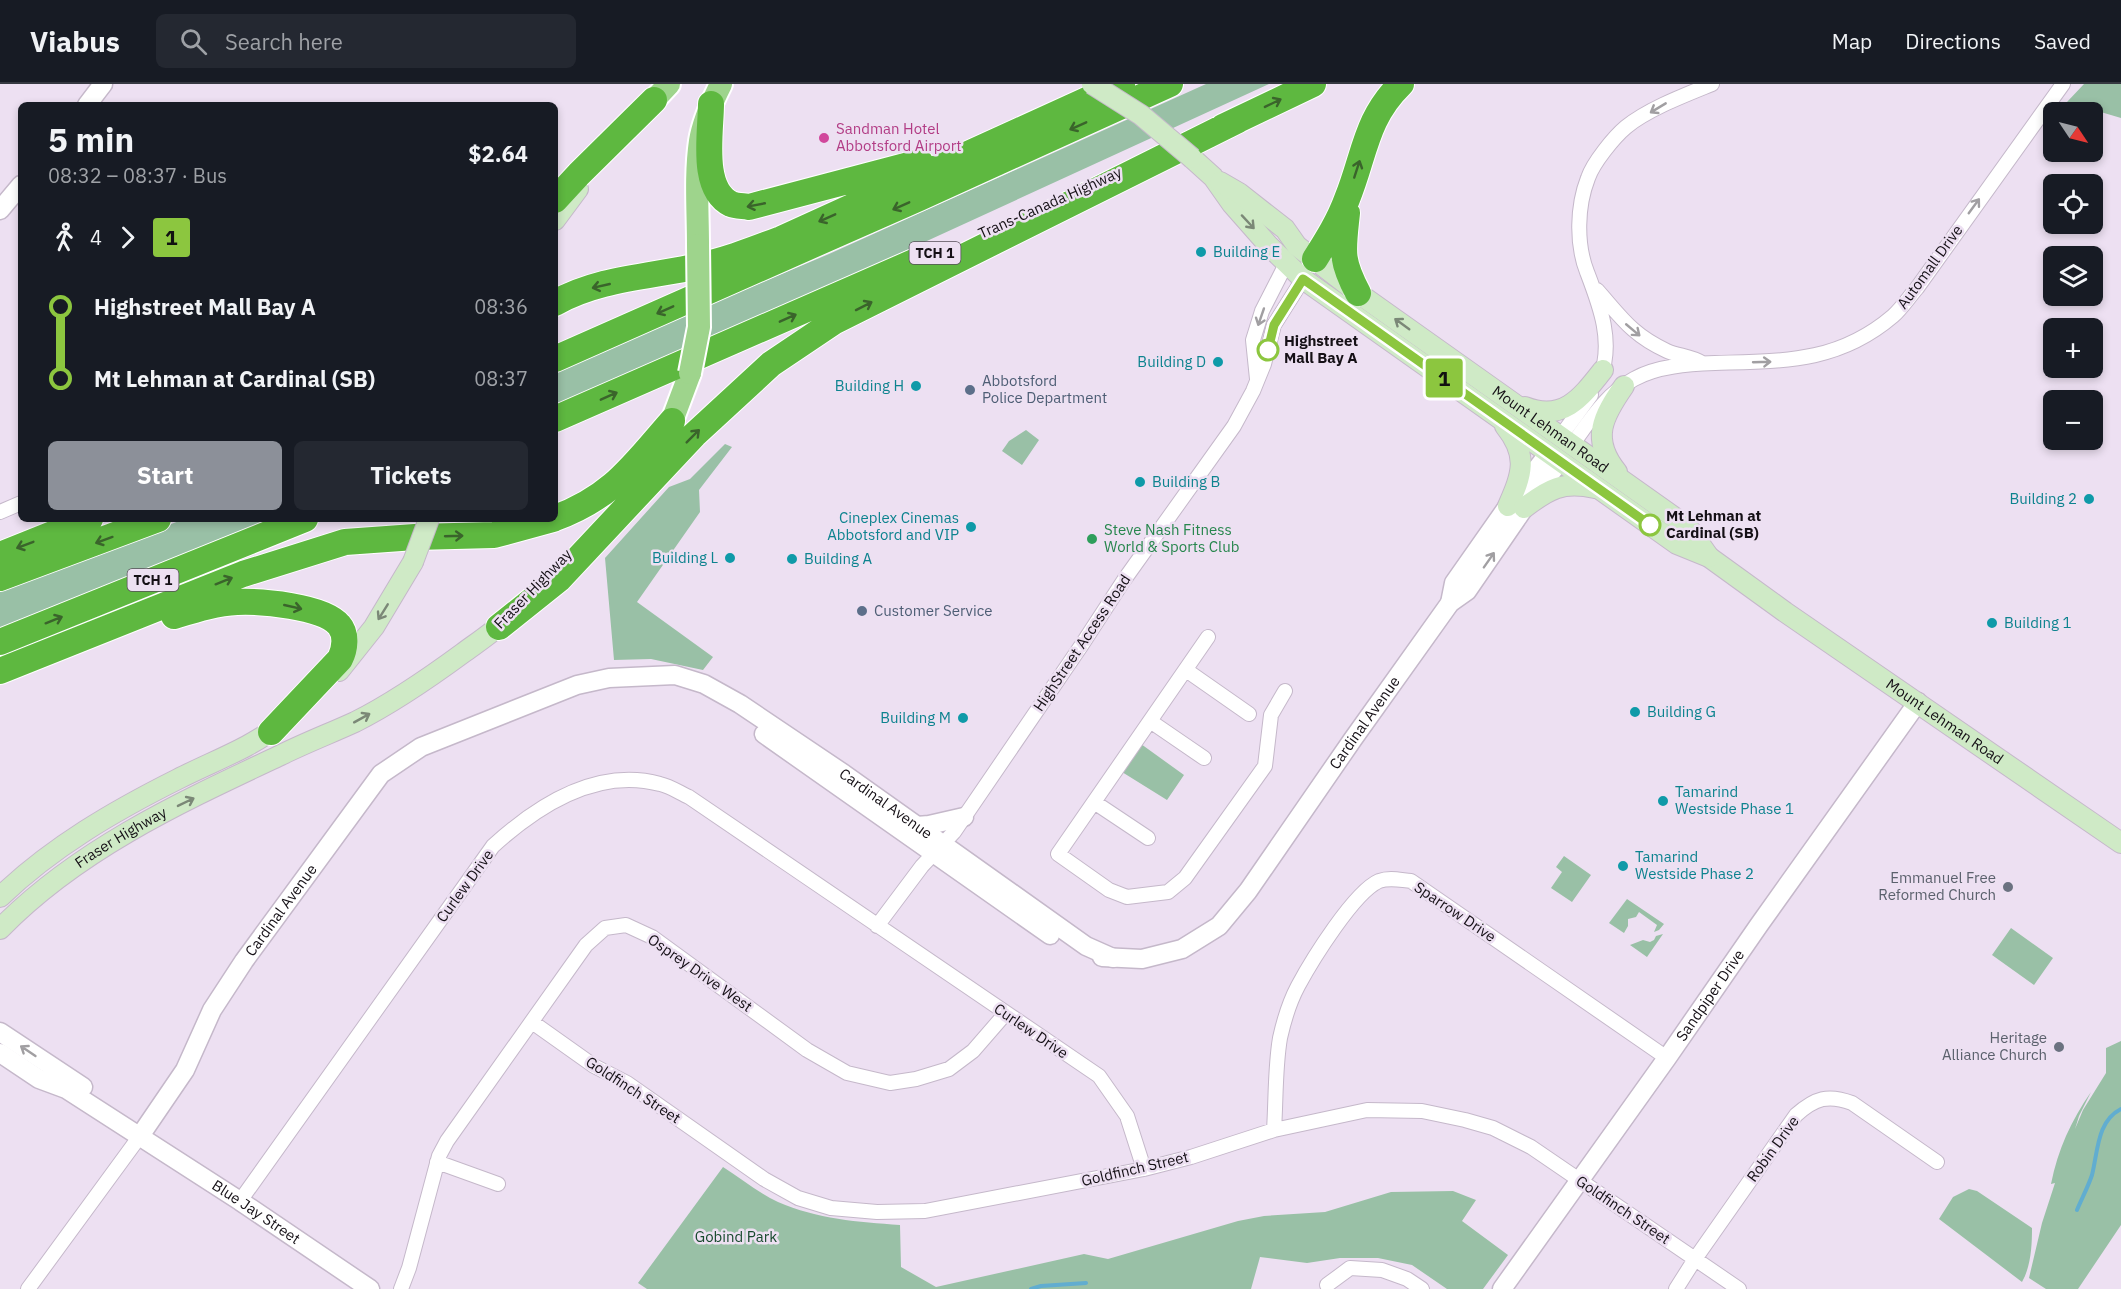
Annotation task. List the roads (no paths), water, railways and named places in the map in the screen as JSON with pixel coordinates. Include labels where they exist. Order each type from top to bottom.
[{"type":"highway","points":[[558,302],[591,288],[716,262],[781,239],[1122,84]]},
{"type":"highway","points":[[558,358],[1170,84]]},
{"type":"highway","name":"Trans-Canada Highway","points":[[558,417],[1238,120],[1313,84]]},
{"type":"highway","points":[[1305,261],[1337,223],[1348,197],[1371,124],[1386,100],[1401,84]]},
{"type":"highway","points":[[558,197],[661,92]]},
{"type":"highway","points":[[716,94],[710,172],[718,194],[732,204],[749,207],[918,163],[1015,133]]},
{"type":"highway","points":[[499,627],[560,579],[694,435],[771,364],[835,321],[1238,120]]},
{"type":"highway","points":[[1348,197],[1343,254],[1348,273],[1358,294]]},
{"type":"highway","points":[[558,517],[593,500],[622,479],[672,421]]},
{"type":"highway","points":[[0,555],[82,522]]},
{"type":"highway","points":[[0,578],[150,522]]},
{"type":"highway","name":"TCH 1","points":[[0,642],[298,522]]},
{"type":"highway","points":[[0,671],[243,574],[345,542],[494,535],[543,522]]},
{"type":"highway","points":[[33,658],[195,610],[236,602],[291,606],[328,617],[338,623],[343,631],[345,649],[340,659],[271,732]]},
{"type":"main road","name":"Mount Lehman Road","points":[[1092,84],[1125,103],[1154,125],[1213,177],[1239,193],[1285,229],[1305,261],[1504,409],[1566,441],[1688,526],[1709,557]]},
{"type":"main road","points":[[558,216],[661,92]]},
{"type":"main road","name":"Fraser Highway","points":[[0,929],[75,865],[127,831],[280,755],[357,721],[435,674],[499,627],[643,472],[672,421],[690,373],[696,349],[700,304],[698,170],[700,140],[716,94]]},
{"type":"main road","name":"Mount Lehman Road","points":[[1213,177],[1232,204],[1286,264]]},
{"type":"main road","name":"Mount Lehman Road","points":[[1305,261],[1358,294],[1504,409],[1554,457],[1677,544],[1709,557],[1785,612],[2121,843]]},
{"type":"main road","points":[[1286,264],[1305,261]]},
{"type":"main road","points":[[1516,507],[1522,459],[1504,409],[1559,411],[1587,390],[1603,370]]},
{"type":"main road","points":[[1624,386],[1602,421],[1601,436],[1608,462],[1626,483]]},
{"type":"main road","points":[[1554,457],[1566,441]]},
{"type":"main road","points":[[1516,507],[1563,485],[1582,485],[1599,489]]},
{"type":"main road","name":"Fraser Highway","points":[[0,897],[57,849],[94,825],[180,778],[226,758],[271,732],[310,701],[355,653],[374,627],[413,561],[428,522]]},
{"type":"main road","points":[[0,912],[36,878],[68,854],[94,825]]},
{"type":"street","points":[[89,102],[103,84]]},
{"type":"street","name":"Automall Drive","points":[[1704,364],[1696,359],[1669,352],[1642,337],[1621,320],[1594,286],[1587,272],[1580,247],[1579,219],[1588,177],[1607,148],[1626,127],[1668,102],[1712,84]]},
{"type":"street","name":"Automall Drive","points":[[1566,441],[1608,397],[1636,378],[1656,371],[1704,364],[1787,361],[1831,352],[1865,337],[1894,315],[1917,288],[2063,84]]},
{"type":"street","points":[[0,210],[12,190]]},
{"type":"street","name":"HighStreet Access Road","points":[[938,849],[964,817],[1124,580],[1234,426],[1253,391],[1264,364],[1274,325],[1305,261]]},
{"type":"street","name":"HighStreet Access Road","points":[[1257,379],[1254,340],[1262,311],[1286,264]]},
{"type":"street","name":"Automall Drive","points":[[1566,441],[1603,370],[1606,333],[1594,286]]},
{"type":"street","name":"Cardinal Avenue","points":[[647,676],[699,693],[733,712],[1086,946],[1113,958],[1142,959],[1182,949],[1219,926],[1248,891],[1450,603],[1467,591],[1516,507],[1554,457]]},
{"type":"street","points":[[0,512],[18,504]]},
{"type":"street","points":[[1208,637],[1058,854],[1109,890],[1127,897],[1168,892],[1185,878],[1265,766],[1271,715],[1285,691]]},
{"type":"street","points":[[1186,670],[1249,714]]},
{"type":"street","name":"Cardinal Avenue","points":[[28,1289],[140,1136],[185,1070],[212,1010],[251,952],[381,774],[421,747],[577,685],[609,678],[675,675],[704,684],[740,704],[917,826],[938,849]]},
{"type":"street","name":"Sandpiper Drive","points":[[1502,1289],[1668,1058],[1759,925],[1918,702]]},
{"type":"street","points":[[1150,721],[1204,758]]},
{"type":"street","name":"Curlew Drive","points":[[240,1201],[493,846],[516,825],[549,804],[579,789],[605,781],[628,779],[661,784],[689,797],[1099,1076],[1127,1116],[1144,1169]]},
{"type":"street","points":[[1094,802],[1148,838]]},
{"type":"street","points":[[917,826],[964,817]]},
{"type":"street","points":[[877,926],[938,849]]},
{"type":"street","name":"Sparrow Drive","points":[[1274,1130],[1280,1039],[1298,986],[1322,947],[1356,900],[1367,888],[1380,881],[1392,879],[1411,881],[1668,1058]]},
{"type":"street","name":"Osprey Drive West","points":[[401,1289],[409,1268],[437,1162],[447,1141],[586,945],[605,928],[626,926],[652,937],[807,1050],[847,1073],[890,1083],[949,1069],[973,1051],[1006,1013]]},
{"type":"street","name":"Goldfinch Street","points":[[532,1022],[594,1066],[627,1083],[764,1179],[798,1198],[831,1208],[877,1212],[925,1211],[1144,1169],[1191,1157],[1274,1130],[1367,1110],[1422,1111],[1493,1128],[1531,1147],[1738,1289]]},
{"type":"street","name":"Blue Jay Street","points":[[0,1032],[131,1118],[140,1136]]},
{"type":"street","name":"Blue Jay Street","points":[[0,1053],[39,1079],[66,1089],[140,1136],[370,1289]]},
{"type":"street","name":"Robin Drive","points":[[1676,1289],[1796,1115],[1809,1104],[1824,1098],[1852,1103],[1937,1162]]},
{"type":"street","points":[[437,1162],[498,1184]]},
{"type":"street","points":[[1327,1285],[1350,1268],[1382,1270],[1407,1279],[1422,1289]]},
{"type":"waterway","points":[[2077,1210],[2092,1175],[2103,1129],[2113,1114],[2121,1109]]},
{"type":"waterway","points":[[1031,1289],[1041,1286],[1086,1283]]},
{"type":"place","name":"Sandman Hotel Abbotsford Airport","points":[[824,138]]},
{"type":"place","name":"Building E","points":[[1201,252]]},
{"type":"place","name":"Highstreet Mall Bay A","points":[[1268,350]]},
{"type":"place","name":"Building D","points":[[1218,362]]},
{"type":"place","name":"Building H","points":[[916,386]]},
{"type":"place","name":"Abbotsford Police Department","points":[[970,390]]},
{"type":"place","name":"Building B","points":[[1140,482]]},
{"type":"place","name":"Building 2","points":[[2089,499]]},
{"type":"place","name":"Mt Lehman at Cardinal (SB)","points":[[1650,525]]},
{"type":"place","name":"Cineplex Cinemas Abbotsford and VIP","points":[[971,527]]},
{"type":"place","name":"Steve Nash Fitness World & Sports Club","points":[[1092,539]]},
{"type":"place","name":"Building L","points":[[730,558]]},
{"type":"place","name":"Building A","points":[[792,559]]},
{"type":"place","name":"Customer Service","points":[[862,611]]},
{"type":"place","name":"Building 1","points":[[1992,623]]},
{"type":"place","name":"Building G","points":[[1635,712]]},
{"type":"place","name":"Building M","points":[[963,718]]},
{"type":"place","name":"Tamarind Westside Phase 1","points":[[1663,801]]},
{"type":"place","name":"Tamarind Westside Phase 2","points":[[1623,866]]},
{"type":"place","name":"Emmanuel Free Reformed Church","points":[[2008,887]]},
{"type":"place","name":"Heritage Alliance Church","points":[[2059,1047]]},
{"type":"park label","name":"Gobind Park","points":[[736,1237]]}]
